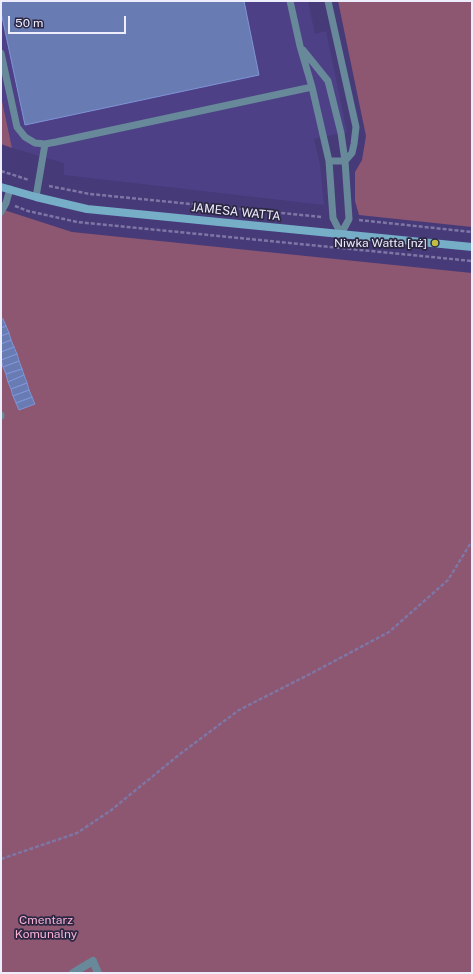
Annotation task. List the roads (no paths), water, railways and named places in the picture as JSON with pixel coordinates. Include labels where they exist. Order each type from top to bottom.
[{"type":"street","name":"JAMESA WATTA","points":[[1,186],[36,197],[87,208],[472,247]]},
{"type":"street","points":[[73,973],[93,961],[98,973]]},
{"type":"lane","points":[[290,1],[329,161],[333,218],[341,234]]},
{"type":"lane","points":[[328,1],[356,127],[352,153],[345,161],[329,161]]},
{"type":"lane","points":[[300,46],[328,81],[341,133],[345,161],[349,219],[341,234]]},
{"type":"lane","points":[[1,53],[17,127],[25,137],[34,143],[45,144],[312,87]]},
{"type":"lane","points":[[36,197],[45,144]]},
{"type":"lane","points":[[1,212],[6,203],[10,189]]},
{"type":"place","name":"Niwka Watta [nż]","points":[[435,243]]},
{"type":"park label","name":"Cmentarz Komunalny","points":[[46,927]]}]
